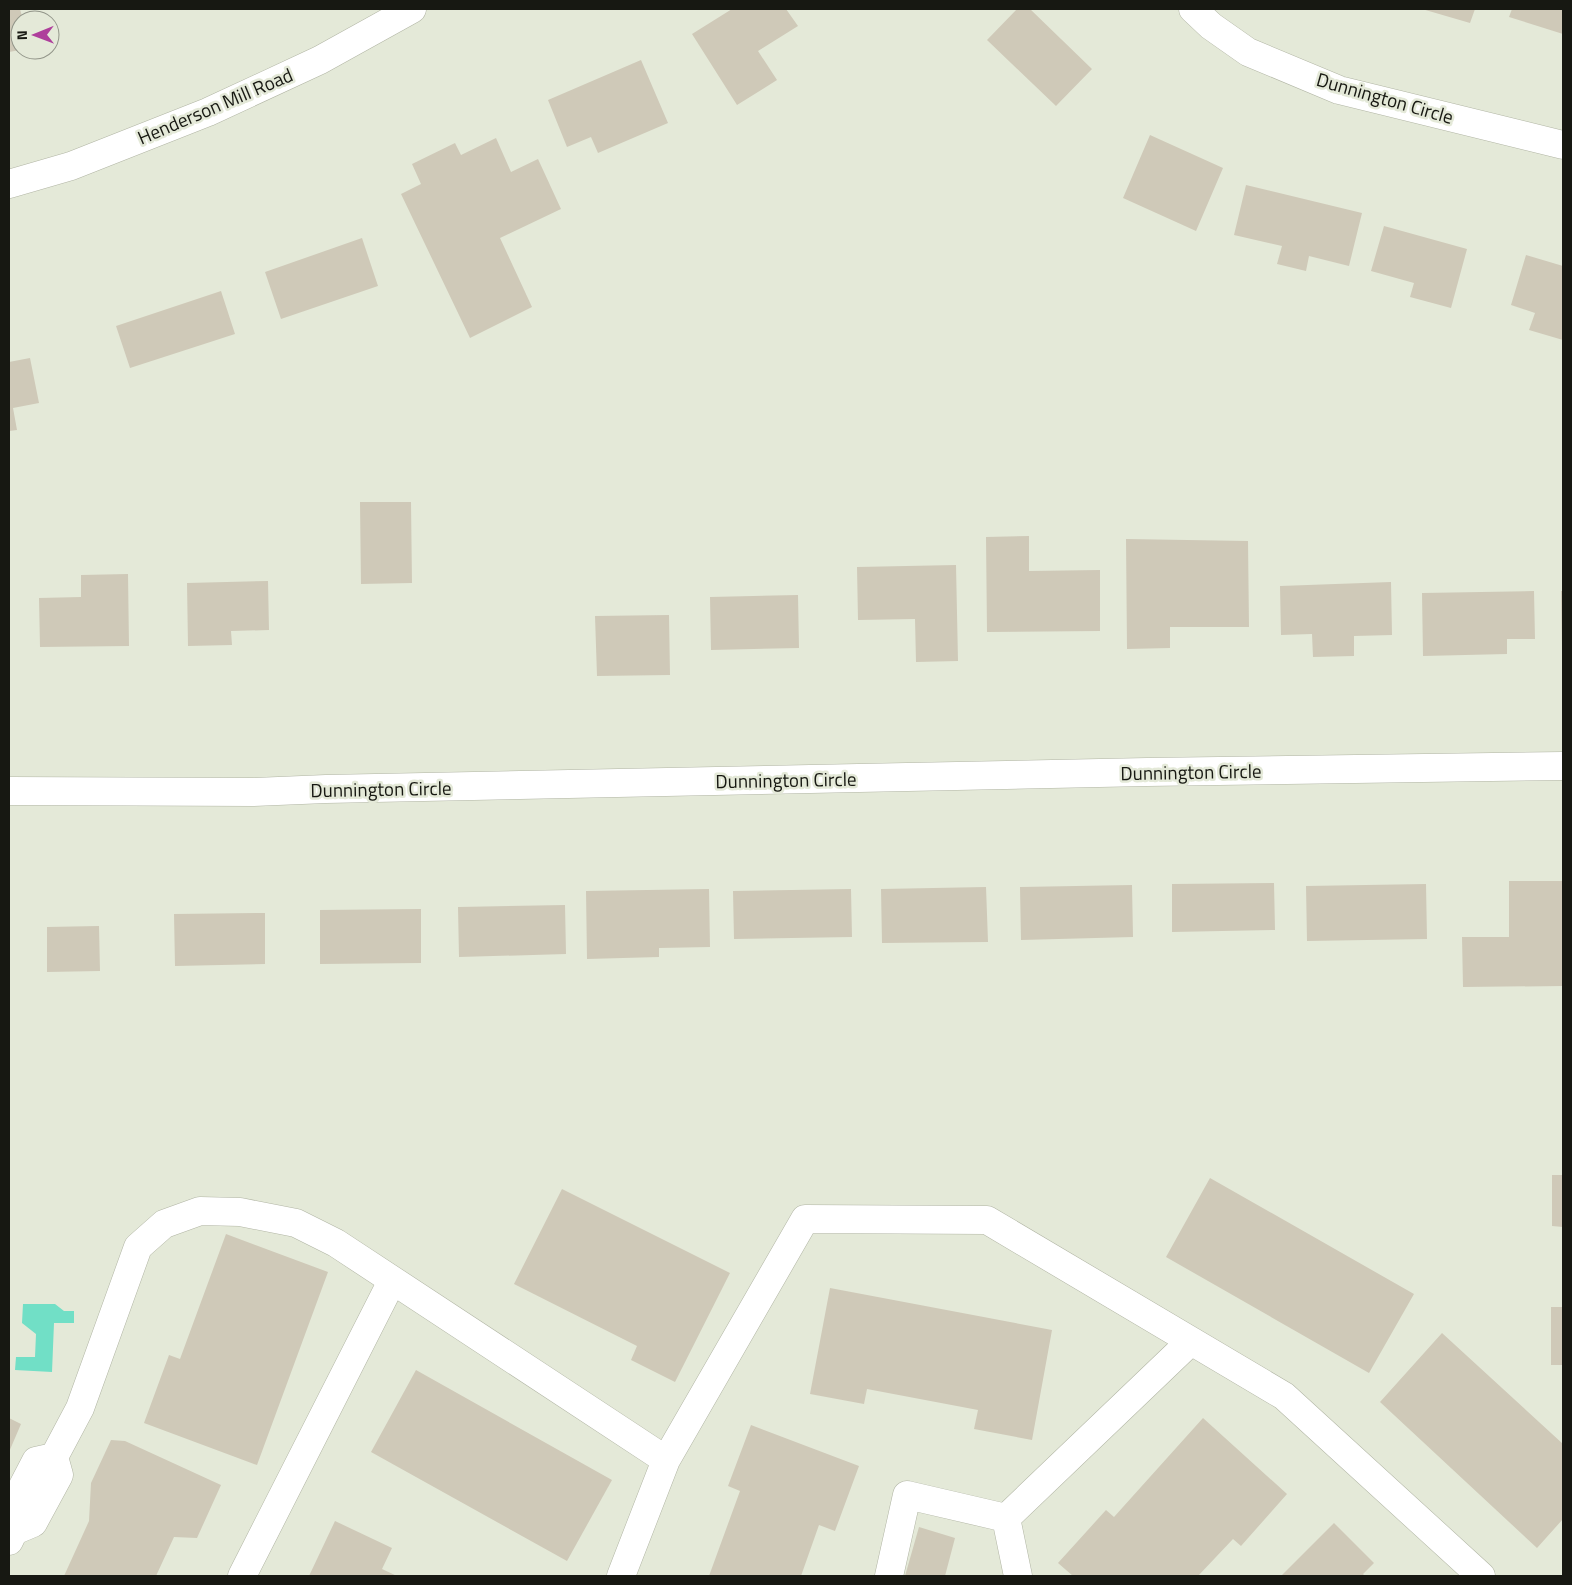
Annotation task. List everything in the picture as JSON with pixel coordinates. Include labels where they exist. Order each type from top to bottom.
[{"type":"street","name":"Henderson Mill Road","points":[[9,184],[72,166],[208,112],[320,60],[412,9]]},
{"type":"street","name":"Dunnington Circle","points":[[1193,9],[1212,26],[1248,52],[1339,90],[1563,145]]},
{"type":"street","name":"Dunnington Circle","points":[[9,791],[253,792],[1137,772],[1563,766]]},
{"type":"street","points":[[11,1536],[11,1509],[36,1462],[54,1457],[80,1408],[138,1247],[164,1224],[200,1211],[240,1212],[296,1223],[336,1243],[666,1460]]},
{"type":"street","points":[[621,1576],[666,1460],[805,1219],[987,1220],[1284,1396],[1481,1576]]},
{"type":"street","points":[[242,1576],[392,1281]]},
{"type":"street","points":[[1006,1518],[1190,1341]]},
{"type":"street","points":[[889,1576],[907,1495],[1006,1518]]},
{"type":"street","points":[[1006,1518],[1018,1576]]},
{"type":"water","points":[[23,1304],[55,1304],[64,1311],[74,1311],[74,1323],[54,1323],[52,1372],[15,1370],[16,1357],[35,1357],[36,1334],[22,1323]]},
{"type":"building","points":[[9,9],[20,9],[10,10],[9,52]]},
{"type":"building","points":[[732,9],[786,9],[798,26],[758,51],[777,80],[737,105],[692,34]]},
{"type":"building","points":[[1017,9],[1030,9],[1092,69],[1056,106],[987,40]]},
{"type":"building","points":[[1422,9],[1475,9],[1470,23]]},
{"type":"building","points":[[1512,9],[1563,9],[1563,34],[1509,17]]},
{"type":"building","points":[[641,60],[668,123],[598,153],[591,137],[567,147],[548,100]]},
{"type":"building","points":[[1150,135],[1223,168],[1196,231],[1123,198]]},
{"type":"building","points":[[496,138],[511,172],[538,159],[561,209],[500,238],[532,307],[470,338],[401,194],[421,184],[412,164],[455,143],[461,155]]},
{"type":"building","points":[[1246,185],[1362,213],[1349,266],[1309,256],[1306,271],[1277,264],[1282,246],[1234,235]]},
{"type":"building","points":[[1384,226],[1467,249],[1451,308],[1410,297],[1414,283],[1371,271]]},
{"type":"building","points":[[362,238],[378,286],[281,319],[265,272]]},
{"type":"building","points":[[1526,255],[1563,266],[1563,340],[1529,330],[1535,313],[1511,305]]},
{"type":"building","points":[[221,291],[235,334],[130,368],[116,326]]},
{"type":"building","points":[[30,358],[39,403],[13,408],[17,430],[9,431],[9,362]]},
{"type":"building","points":[[360,502],[411,502],[412,583],[361,584]]},
{"type":"building","points":[[1029,536],[1029,571],[1100,570],[1100,631],[987,632],[986,537]]},
{"type":"building","points":[[1126,539],[1248,541],[1249,627],[1170,627],[1170,648],[1127,649]]},
{"type":"building","points":[[956,565],[958,661],[916,662],[915,619],[858,620],[857,567]]},
{"type":"building","points":[[128,574],[129,646],[40,647],[39,598],[81,597],[81,575]]},
{"type":"building","points":[[268,581],[269,630],[231,631],[232,645],[188,646],[187,583]]},
{"type":"building","points":[[1391,582],[1392,635],[1354,636],[1354,656],[1313,657],[1312,634],[1281,635],[1280,586]]},
{"type":"building","points":[[1534,591],[1535,639],[1507,639],[1507,654],[1423,656],[1422,593]]},
{"type":"building","points":[[1561,591],[1563,591],[1563,651],[1562,651]]},
{"type":"building","points":[[798,595],[799,648],[711,650],[710,597]]},
{"type":"building","points":[[669,615],[670,675],[597,676],[595,616]]},
{"type":"building","points":[[1509,881],[1563,881],[1563,986],[1463,987],[1462,937],[1509,937]]},
{"type":"building","points":[[1274,883],[1275,930],[1172,932],[1172,884]]},
{"type":"building","points":[[1426,884],[1427,939],[1307,941],[1306,886]]},
{"type":"building","points":[[1132,885],[1133,937],[1021,940],[1020,887]]},
{"type":"building","points":[[986,887],[988,942],[882,943],[881,889]]},
{"type":"building","points":[[709,889],[710,947],[659,948],[659,957],[587,959],[586,891]]},
{"type":"building","points":[[851,889],[852,937],[734,939],[733,891]]},
{"type":"building","points":[[565,905],[566,954],[459,957],[458,907]]},
{"type":"building","points":[[421,909],[421,963],[320,964],[320,910]]},
{"type":"building","points":[[265,913],[265,964],[175,966],[174,914]]},
{"type":"building","points":[[99,926],[100,971],[47,972],[47,927]]},
{"type":"building","points":[[1552,1175],[1563,1175],[1563,1227],[1552,1226]]},
{"type":"building","points":[[1210,1178],[1414,1294],[1369,1373],[1166,1257]]},
{"type":"building","points":[[562,1189],[730,1273],[675,1382],[631,1360],[637,1346],[514,1284]]},
{"type":"building","points":[[226,1234],[328,1272],[257,1465],[144,1423],[169,1355],[180,1359]]},
{"type":"building","points":[[830,1288],[1052,1330],[1032,1440],[974,1429],[978,1410],[867,1389],[864,1404],[810,1394]]},
{"type":"building","points":[[1551,1307],[1563,1307],[1563,1365],[1551,1365]]},
{"type":"building","points":[[1442,1333],[1563,1444],[1563,1519],[1537,1548],[1380,1402]]},
{"type":"building","points":[[416,1370],[612,1480],[567,1561],[371,1452]]},
{"type":"building","points":[[9,1418],[21,1424],[9,1452]]},
{"type":"building","points":[[1203,1418],[1287,1494],[1241,1546],[1233,1539],[1198,1576],[1073,1576],[1058,1563],[1106,1510],[1114,1517]]},
{"type":"building","points":[[751,1425],[859,1466],[835,1531],[819,1525],[801,1576],[709,1576],[740,1491],[728,1486]]},
{"type":"building","points":[[111,1440],[125,1441],[221,1485],[197,1538],[174,1537],[156,1576],[64,1576],[89,1521],[91,1483]]},
{"type":"building","points":[[335,1521],[392,1548],[382,1569],[397,1576],[309,1576]]},
{"type":"building","points":[[1334,1523],[1374,1563],[1363,1574],[1365,1576],[1281,1576]]},
{"type":"building","points":[[919,1527],[955,1538],[945,1576],[905,1576]]}]
